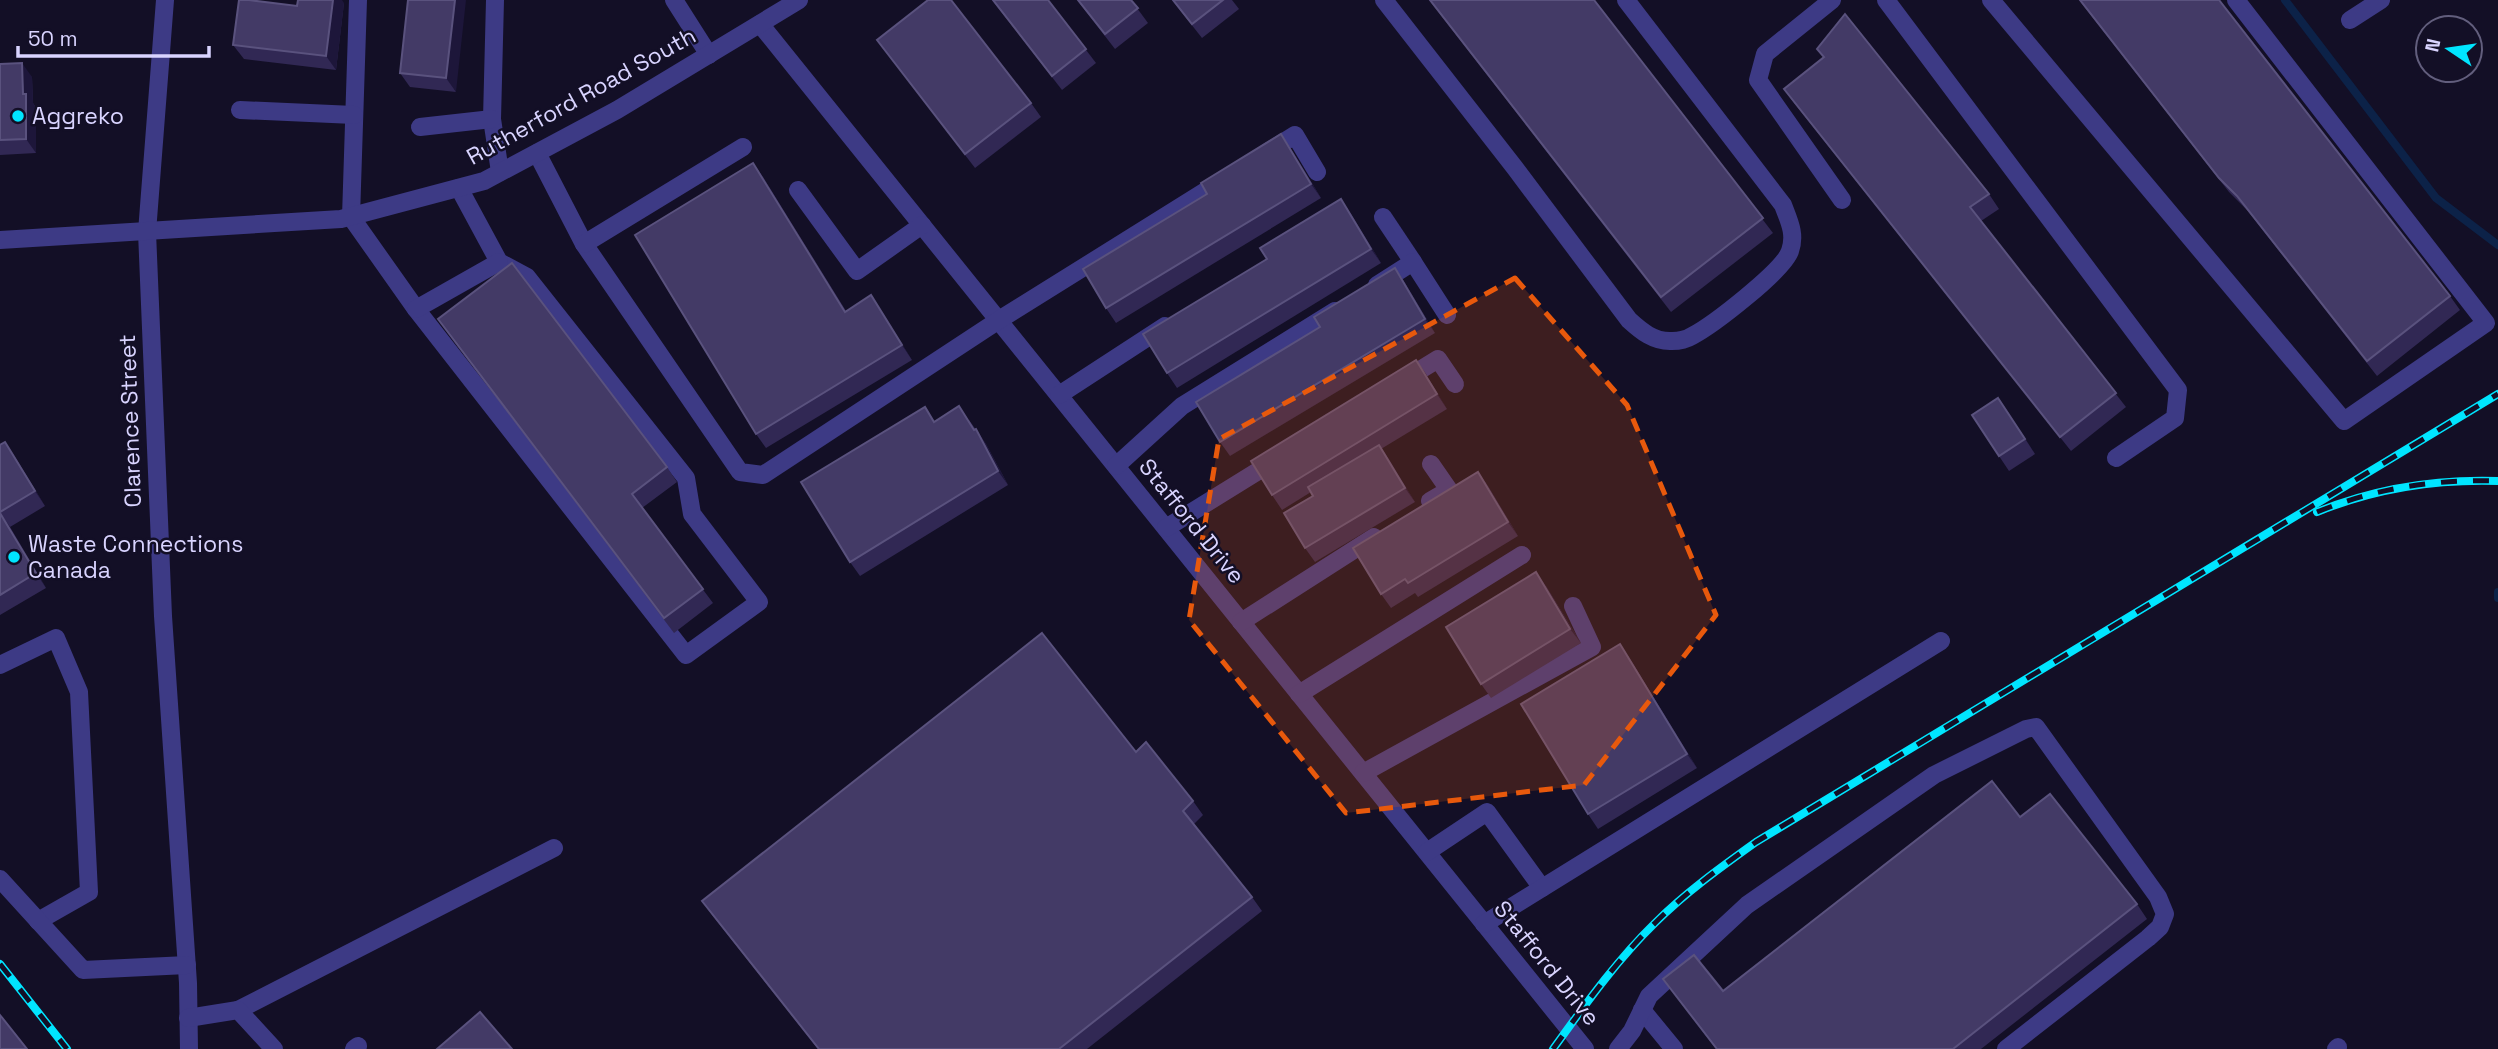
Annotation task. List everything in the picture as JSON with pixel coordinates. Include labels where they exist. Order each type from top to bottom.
[{"type":"street","name":"Clarence Street","points":[[164,0],[147,232],[163,616],[187,965],[189,1049]]},
{"type":"street","points":[[358,0],[351,217],[416,309],[687,655],[759,602],[692,514],[686,478],[527,277],[499,262],[459,188]]},
{"type":"street","points":[[495,0],[492,118],[500,173]]},
{"type":"street","points":[[674,0],[709,55]]},
{"type":"street","name":"Rutherford Road South","points":[[0,240],[351,217],[484,181],[617,110],[799,0]]},
{"type":"street","points":[[1384,0],[1629,320],[1656,339],[1671,341],[1690,337],[1750,294],[1790,254],[1794,232],[1783,205],[1626,0]]},
{"type":"street","points":[[1832,0],[1765,54],[1758,80],[1842,200]]},
{"type":"street","points":[[1886,0],[2178,390],[2175,418],[2116,458]]},
{"type":"street","points":[[1991,0],[2344,421],[2486,323],[2236,0]]},
{"type":"street","points":[[2350,20],[2381,0]]},
{"type":"street","name":"Stafford Drive","points":[[760,24],[1584,1049]]},
{"type":"street","points":[[240,110],[354,115]]},
{"type":"street","points":[[420,127],[492,118]]},
{"type":"street","points":[[537,152],[584,244],[740,472],[763,475],[999,320],[1295,135],[1317,172]]},
{"type":"street","points":[[584,244],[743,147]]},
{"type":"street","points":[[798,190],[857,271],[922,225]]},
{"type":"street","points":[[1383,217],[1447,315]]},
{"type":"street","points":[[416,309],[499,262]]},
{"type":"street","points":[[1116,466],[1182,406],[1413,262]]},
{"type":"street","points":[[1059,395],[1175,319]]},
{"type":"street","points":[[1391,388],[1438,359],[1455,384]]},
{"type":"street","points":[[1166,528],[1296,447]]},
{"type":"street","points":[[1414,512],[1448,490],[1431,464]]},
{"type":"street","points":[[1241,622],[1391,526]]},
{"type":"street","points":[[1299,694],[1522,555]]},
{"type":"street","points":[[1363,773],[1592,647],[1573,606]]},
{"type":"street","points":[[0,665],[56,638],[79,692],[89,892],[38,921]]},
{"type":"street","points":[[1484,924],[1941,641]]},
{"type":"street","points":[[1618,1049],[1632,1031],[1649,996],[1747,905],[1934,775],[2026,729],[2036,727],[2158,897],[2165,914],[2160,927],[2148,938],[2006,1049]]},
{"type":"street","points":[[1427,852],[1488,812],[1542,888]]},
{"type":"street","points":[[188,1018],[238,1010],[554,848]]},
{"type":"street","points":[[0,879],[83,970],[187,965]]},
{"type":"street","points":[[238,1010],[274,1049]]},
{"type":"street","points":[[1642,1010],[1674,1049]]},
{"type":"highlighted area","points":[[1515,278],[1627,405],[1716,615],[1584,785],[1346,813],[1189,620],[1219,439]]},
{"type":"building","points":[[239,0],[297,6],[298,0],[333,0],[326,56],[233,45]]},
{"type":"building","points":[[408,0],[455,0],[446,78],[400,73]]},
{"type":"building","points":[[928,0],[951,0],[1031,103],[965,154],[877,40]]},
{"type":"building","points":[[993,0],[1048,0],[1086,49],[1052,76]]},
{"type":"building","points":[[1078,0],[1131,0],[1138,8],[1105,34]]},
{"type":"building","points":[[1173,0],[1223,0],[1192,24]]},
{"type":"building","points":[[1430,0],[1594,0],[1763,218],[1661,297]]},
{"type":"building","points":[[2080,0],[2219,0],[2450,296],[2367,361]]},
{"type":"building","points":[[1845,14],[1989,194],[1970,207],[2116,393],[2060,437],[1784,89],[1824,57],[1817,49]]},
{"type":"building","points":[[22,63],[23,94],[26,94],[26,139],[0,140],[0,64]]},
{"type":"building","points":[[1281,134],[1311,184],[1106,308],[1083,269],[1207,194],[1201,183]]},
{"type":"building","points":[[753,163],[845,312],[871,295],[902,345],[756,434],[635,235]]},
{"type":"building","points":[[1341,199],[1371,249],[1167,373],[1143,334],[1267,259],[1260,248]]},
{"type":"building","points":[[512,263],[667,467],[632,494],[703,589],[664,618],[438,319]]},
{"type":"building","points":[[1395,268],[1425,319],[1220,442],[1196,402],[1320,327],[1314,317]]},
{"type":"building","points":[[1416,360],[1437,394],[1272,495],[1251,461]]},
{"type":"building","points":[[1998,398],[2025,439],[1999,456],[1972,415]]},
{"type":"building","points":[[959,406],[974,430],[976,429],[998,471],[850,562],[801,482],[925,407],[934,422]]},
{"type":"building","points":[[5,442],[35,491],[0,512],[0,445]]},
{"type":"building","points":[[1379,445],[1405,488],[1305,548],[1284,513],[1313,496],[1308,487]]},
{"type":"building","points":[[1478,472],[1508,522],[1408,583],[1405,579],[1381,594],[1353,548]]},
{"type":"building","points":[[0,513],[36,573],[0,595]]},
{"type":"building","points":[[1536,572],[1570,629],[1481,684],[1446,627]]},
{"type":"building","points":[[1042,633],[1136,752],[1146,742],[1193,801],[1183,811],[1252,897],[1059,1049],[819,1049],[702,901]]},
{"type":"building","points":[[1620,644],[1687,754],[1588,814],[1521,704]]},
{"type":"building","points":[[1992,781],[2020,817],[2050,794],[2137,904],[1953,1049],[1717,1049],[1663,979],[1694,955],[1723,991]]},
{"type":"building","points":[[480,1012],[512,1049],[437,1049]]},
{"type":"building","points":[[0,1015],[27,1049],[0,1049]]},
{"type":"waterway","points":[[2285,0],[2436,198],[2498,245]]},
{"type":"waterway","points":[[2498,592],[2498,598]]},
{"type":"railway","points":[[1553,1049],[1601,984],[1641,938],[1691,891],[1756,842],[2498,394]]},
{"type":"railway","points":[[2317,512],[2361,497],[2406,487],[2498,481]]},
{"type":"railway","points":[[0,964],[67,1049]]},
{"type":"place","name":"Aggreko","points":[[18,116]]},
{"type":"place","name":"Waste Connections Canada","points":[[14,557]]}]
